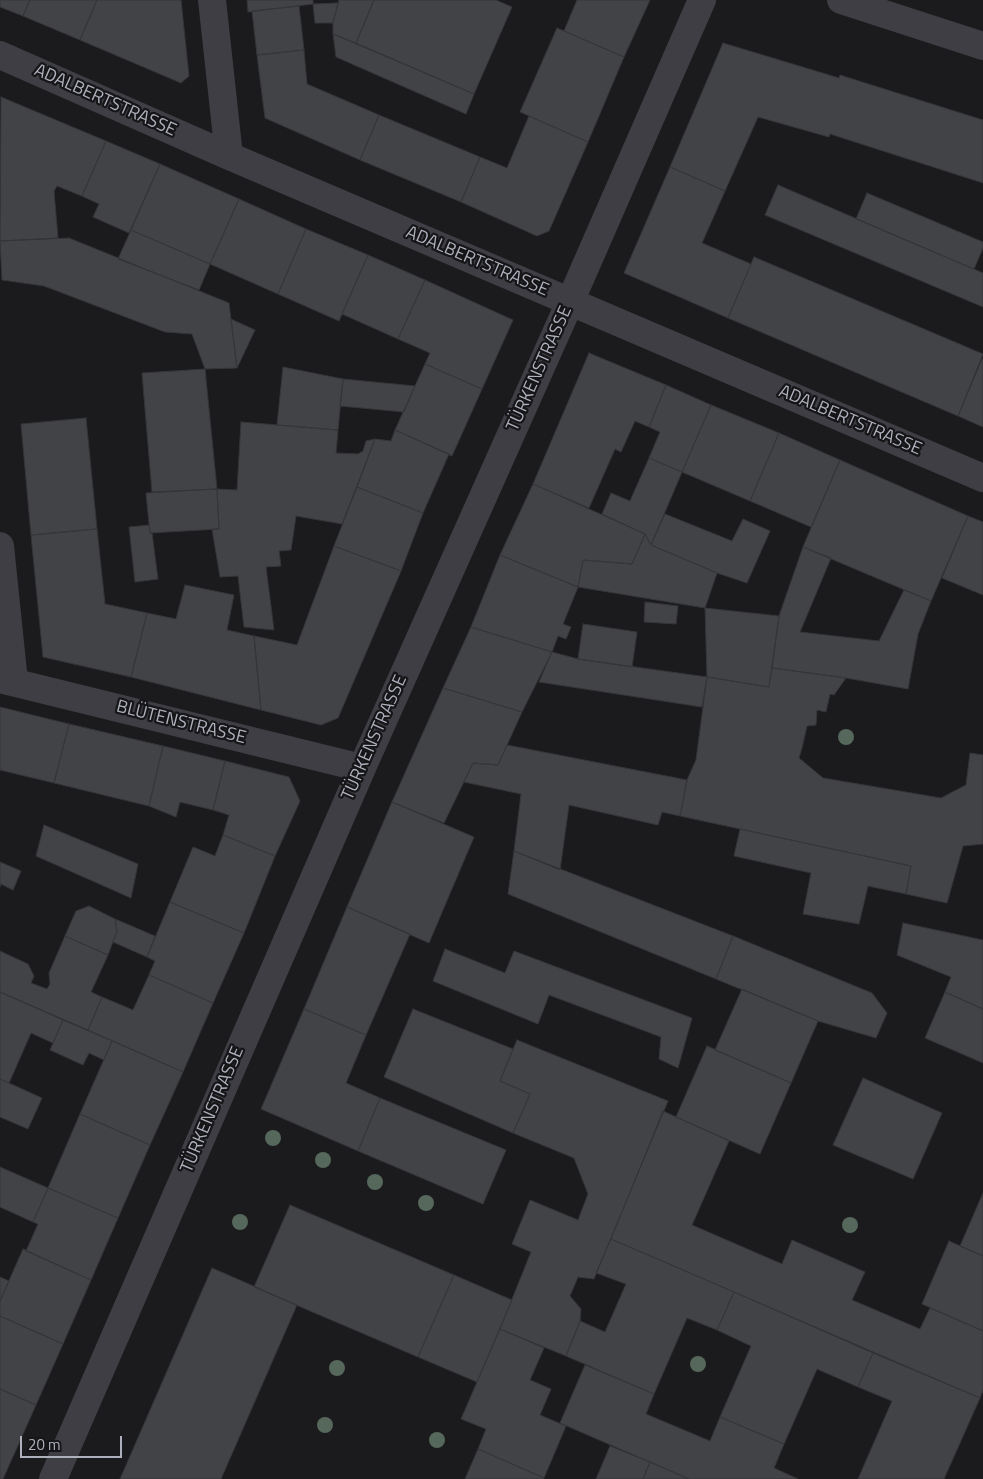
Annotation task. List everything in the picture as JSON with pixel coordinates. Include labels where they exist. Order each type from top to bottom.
[{"type":"street","points":[[212,0],[230,156]]},
{"type":"street","name":"TÜRKENSTRASSE","points":[[53,1479],[362,768],[570,302],[702,0]]},
{"type":"street","points":[[841,0],[983,46]]},
{"type":"street","name":"ADALBERTSTRASSE","points":[[0,55],[230,156],[983,478]]},
{"type":"street","points":[[0,546],[7,680]]},
{"type":"street","name":"BLÜTENSTRASSE","points":[[7,680],[362,768]]},
{"type":"building","points":[[0,0],[30,0],[23,16],[0,7]]},
{"type":"building","points":[[30,0],[97,0],[80,40],[23,16]]},
{"type":"building","points":[[97,0],[181,0],[189,76],[181,83],[80,40]]},
{"type":"building","points":[[247,0],[313,0],[313,4],[248,12]]},
{"type":"building","points":[[339,0],[374,0],[356,43],[333,34],[333,23]]},
{"type":"building","points":[[374,0],[496,0],[512,7],[474,94],[356,43]]},
{"type":"building","points":[[577,0],[650,0],[624,57],[564,31]]},
{"type":"building","points":[[338,3],[333,23],[315,23],[313,4]]},
{"type":"building","points":[[299,6],[304,50],[257,55],[252,11]]},
{"type":"building","points":[[557,28],[624,57],[588,142],[520,112]]},
{"type":"building","points":[[333,34],[474,94],[466,114],[336,57]]},
{"type":"building","points":[[723,43],[839,78],[840,75],[983,120],[983,183],[830,134],[829,137],[758,117],[725,191],[670,167]]},
{"type":"building","points":[[304,50],[307,84],[379,115],[360,160],[265,118],[257,55]]},
{"type":"building","points":[[1,97],[106,141],[82,196],[57,186],[54,191],[58,238],[0,241]]},
{"type":"building","points":[[379,115],[480,157],[461,202],[360,160]]},
{"type":"building","points":[[529,116],[588,142],[549,231],[537,236],[461,202],[480,157],[507,168]]},
{"type":"building","points":[[106,141],[160,164],[129,233],[93,217],[99,204],[82,196]]},
{"type":"building","points":[[160,164],[239,199],[210,264],[131,230]]},
{"type":"building","points":[[670,167],[725,191],[702,243],[751,264],[728,318],[624,273]]},
{"type":"building","points":[[778,185],[983,273],[983,307],[765,215]]},
{"type":"building","points":[[867,193],[983,242],[983,248],[974,269],[856,219]]},
{"type":"building","points":[[239,199],[306,229],[278,294],[210,264]]},
{"type":"building","points":[[306,229],[368,255],[339,321],[278,294]]},
{"type":"building","points":[[131,230],[210,264],[199,290],[118,259]]},
{"type":"building","points":[[69,238],[229,303],[237,368],[205,369],[192,334],[165,332],[44,286],[2,280],[0,241]]},
{"type":"building","points":[[368,255],[425,280],[398,339],[342,314]]},
{"type":"building","points":[[754,257],[983,354],[958,416],[728,318]]},
{"type":"building","points":[[425,280],[513,320],[482,389],[425,364],[430,353],[398,339]]},
{"type":"building","points":[[231,319],[255,330],[237,368]]},
{"type":"building","points":[[589,353],[666,385],[649,427],[635,421],[621,452],[615,449],[589,508],[533,484]]},
{"type":"building","points":[[983,360],[983,427],[958,416]]},
{"type":"building","points":[[425,364],[482,389],[452,456],[395,430]]},
{"type":"building","points":[[283,367],[343,379],[338,430],[277,425]]},
{"type":"building","points":[[205,369],[217,489],[152,492],[142,373]]},
{"type":"building","points":[[343,379],[415,386],[404,412],[340,406]]},
{"type":"building","points":[[666,385],[711,405],[682,472],[649,458],[660,432],[649,427]]},
{"type":"building","points":[[711,405],[779,433],[750,501],[682,472]]},
{"type":"building","points":[[86,418],[97,529],[31,535],[21,424]]},
{"type":"building","points":[[241,422],[338,430],[336,453],[358,454],[363,451],[366,441],[375,439],[342,524],[296,516],[291,550],[279,551],[281,566],[266,567],[274,630],[244,627],[238,576],[220,577],[212,529],[219,529],[217,489],[237,490]]},
{"type":"building","points":[[395,430],[449,454],[423,513],[357,487],[375,439],[391,441]]},
{"type":"building","points":[[779,433],[840,460],[811,527],[750,501]]},
{"type":"building","points":[[649,458],[682,472],[651,545],[645,534],[602,514],[611,493],[630,501]]},
{"type":"building","points":[[840,460],[968,516],[931,601],[803,547]]},
{"type":"building","points":[[533,484],[645,534],[632,564],[583,560],[578,587],[500,555]]},
{"type":"building","points":[[357,487],[423,513],[401,571],[334,546]]},
{"type":"building","points":[[217,489],[219,529],[150,533],[146,493]]},
{"type":"building","points":[[665,514],[732,541],[743,519],[770,531],[747,583],[717,573],[651,545]]},
{"type":"building","points":[[968,516],[983,522],[983,595],[942,578]]},
{"type":"building","points":[[149,525],[150,533],[152,533],[158,579],[135,582],[129,527]]},
{"type":"building","points":[[97,529],[105,604],[147,613],[131,677],[43,657],[31,535]]},
{"type":"building","points":[[645,534],[651,545],[717,573],[705,608],[578,587],[583,560],[632,564]]},
{"type":"building","points":[[334,546],[401,571],[338,718],[321,725],[261,710],[254,636],[297,645]]},
{"type":"building","points":[[803,547],[831,558],[800,632],[879,641],[904,590],[931,601],[918,634],[908,689],[772,668],[779,616]]},
{"type":"building","points":[[500,555],[578,587],[563,624],[571,627],[566,639],[558,636],[552,652],[471,627]]},
{"type":"building","points":[[185,585],[234,595],[227,630],[254,636],[261,710],[131,677],[147,613],[176,619]]},
{"type":"building","points":[[645,602],[678,606],[676,624],[644,622]]},
{"type":"building","points":[[705,608],[779,616],[769,687],[707,677]]},
{"type":"building","points":[[583,624],[637,632],[632,667],[578,659]]},
{"type":"building","points":[[471,627],[552,652],[522,712],[443,688]]},
{"type":"building","points":[[552,652],[578,659],[707,677],[702,707],[539,682]]},
{"type":"building","points":[[772,668],[846,678],[834,695],[830,694],[826,712],[817,710],[816,725],[807,726],[799,758],[823,778],[941,798],[966,785],[970,753],[983,755],[983,844],[963,846],[947,903],[906,894],[911,866],[680,816],[687,780],[696,760],[707,677],[769,687]]},
{"type":"building","points":[[443,688],[522,712],[498,765],[473,763],[444,823],[392,802]]},
{"type":"building","points":[[0,707],[69,724],[54,783],[0,770]]},
{"type":"building","points":[[69,724],[163,746],[149,806],[54,783]]},
{"type":"building","points":[[507,745],[687,780],[680,816],[662,812],[658,825],[569,805],[560,870],[514,851],[521,794],[464,782],[473,763],[498,765]]},
{"type":"building","points":[[163,746],[225,761],[213,810],[180,802],[176,817],[149,806]]},
{"type":"building","points":[[225,761],[289,777],[300,801],[275,856],[223,835],[229,815],[213,810]]},
{"type":"building","points":[[392,802],[474,837],[429,943],[347,907]]},
{"type":"building","points":[[44,825],[138,864],[131,898],[36,856]]},
{"type":"building","points":[[740,829],[911,866],[906,894],[868,886],[859,924],[803,914],[811,873],[734,856]]},
{"type":"building","points":[[223,835],[275,856],[244,933],[170,902],[193,847],[215,856]]},
{"type":"building","points":[[514,851],[733,936],[716,979],[508,894]]},
{"type":"building","points":[[0,862],[21,871],[13,890],[1,884],[0,887]]},
{"type":"building","points":[[170,902],[244,933],[213,1003],[149,975],[155,961],[147,957]]},
{"type":"building","points":[[89,906],[115,919],[117,931],[108,955],[65,936],[76,911]]},
{"type":"building","points":[[347,907],[410,934],[366,1035],[304,1009]]},
{"type":"building","points":[[115,919],[155,936],[147,957],[113,942],[117,931]]},
{"type":"building","points":[[903,923],[983,940],[983,1009],[945,992],[951,977],[897,955]]},
{"type":"building","points":[[65,936],[108,955],[91,992],[102,997],[88,1030],[0,992],[0,951],[28,964],[34,976],[31,983],[47,989],[50,984],[49,973]]},
{"type":"building","points":[[733,936],[872,993],[887,1013],[876,1038],[818,1021],[716,979]]},
{"type":"building","points":[[445,949],[505,973],[514,951],[692,1018],[678,1068],[659,1059],[661,1037],[549,995],[538,1024],[433,981]]},
{"type":"building","points":[[149,975],[213,1003],[183,1072],[88,1030],[102,997],[133,1010]]},
{"type":"building","points":[[742,989],[818,1021],[791,1083],[715,1050]]},
{"type":"building","points":[[0,992],[63,1020],[53,1043],[31,1033],[9,1083],[0,1079]]},
{"type":"building","points":[[945,992],[983,1009],[983,1063],[925,1038]]},
{"type":"building","points":[[304,1009],[366,1035],[346,1083],[380,1098],[358,1151],[261,1109]]},
{"type":"building","points":[[413,1009],[513,1049],[500,1081],[530,1094],[513,1133],[384,1077]]},
{"type":"building","points":[[63,1020],[112,1041],[104,1060],[89,1053],[83,1065],[50,1050]]},
{"type":"building","points":[[517,1040],[668,1101],[594,1279],[578,1277],[570,1296],[581,1309],[580,1321],[566,1356],[500,1329],[531,1252],[512,1244],[530,1200],[578,1220],[588,1194],[574,1158],[513,1133],[530,1094],[500,1081]]},
{"type":"building","points":[[112,1041],[183,1072],[150,1145],[80,1114]]},
{"type":"building","points":[[707,1046],[791,1083],[760,1154],[676,1117]]},
{"type":"building","points":[[863,1078],[942,1113],[913,1179],[833,1145]]},
{"type":"building","points":[[0,1079],[42,1098],[28,1129],[0,1117]]},
{"type":"building","points":[[380,1098],[506,1150],[483,1204],[358,1151]]},
{"type":"building","points":[[663,1111],[729,1141],[692,1225],[782,1264],[792,1240],[865,1272],[852,1300],[920,1329],[930,1308],[983,1331],[983,1390],[980,1398],[611,1239]]},
{"type":"building","points":[[80,1114],[150,1145],[118,1218],[48,1188]]},
{"type":"building","points":[[0,1167],[48,1188],[33,1222],[0,1207]]},
{"type":"building","points":[[48,1188],[118,1218],[91,1280],[26,1251],[38,1224],[33,1222]]},
{"type":"building","points":[[983,1193],[983,1256],[960,1246]]},
{"type":"building","points":[[290,1205],[454,1275],[418,1357],[254,1287]]},
{"type":"building","points":[[611,1239],[734,1292],[717,1330],[687,1318],[654,1394],[566,1356],[580,1321],[605,1332],[626,1284],[596,1273]]},
{"type":"building","points":[[949,1241],[983,1256],[983,1331],[922,1304]]},
{"type":"building","points":[[23,1249],[91,1280],[63,1344],[0,1316],[0,1301]]},
{"type":"building","points":[[212,1268],[297,1305],[221,1479],[120,1479]]},
{"type":"building","points":[[454,1275],[512,1300],[477,1382],[418,1357]]},
{"type":"building","points":[[0,1277],[9,1281],[0,1301]]},
{"type":"building","points":[[734,1292],[873,1353],[858,1387],[817,1369],[784,1444],[720,1417],[751,1346],[717,1330]]},
{"type":"building","points":[[0,1316],[63,1344],[36,1405],[0,1389]]},
{"type":"building","points":[[500,1329],[544,1348],[530,1380],[551,1389],[540,1415],[566,1426],[544,1478],[478,1449],[486,1429],[461,1419]]},
{"type":"building","points":[[873,1353],[980,1398],[944,1479],[858,1479],[892,1401],[858,1387]]},
{"type":"building","points":[[585,1365],[654,1394],[646,1414],[710,1441],[720,1417],[784,1444],[774,1468],[798,1479],[689,1479],[560,1423]]},
{"type":"building","points":[[0,1389],[36,1405],[3,1479],[0,1479]]},
{"type":"building","points":[[610,1446],[650,1462],[643,1479],[596,1479]]},
{"type":"building","points":[[478,1449],[544,1478],[465,1479]]},
{"type":"building","points":[[650,1462],[689,1479],[643,1479]]}]
